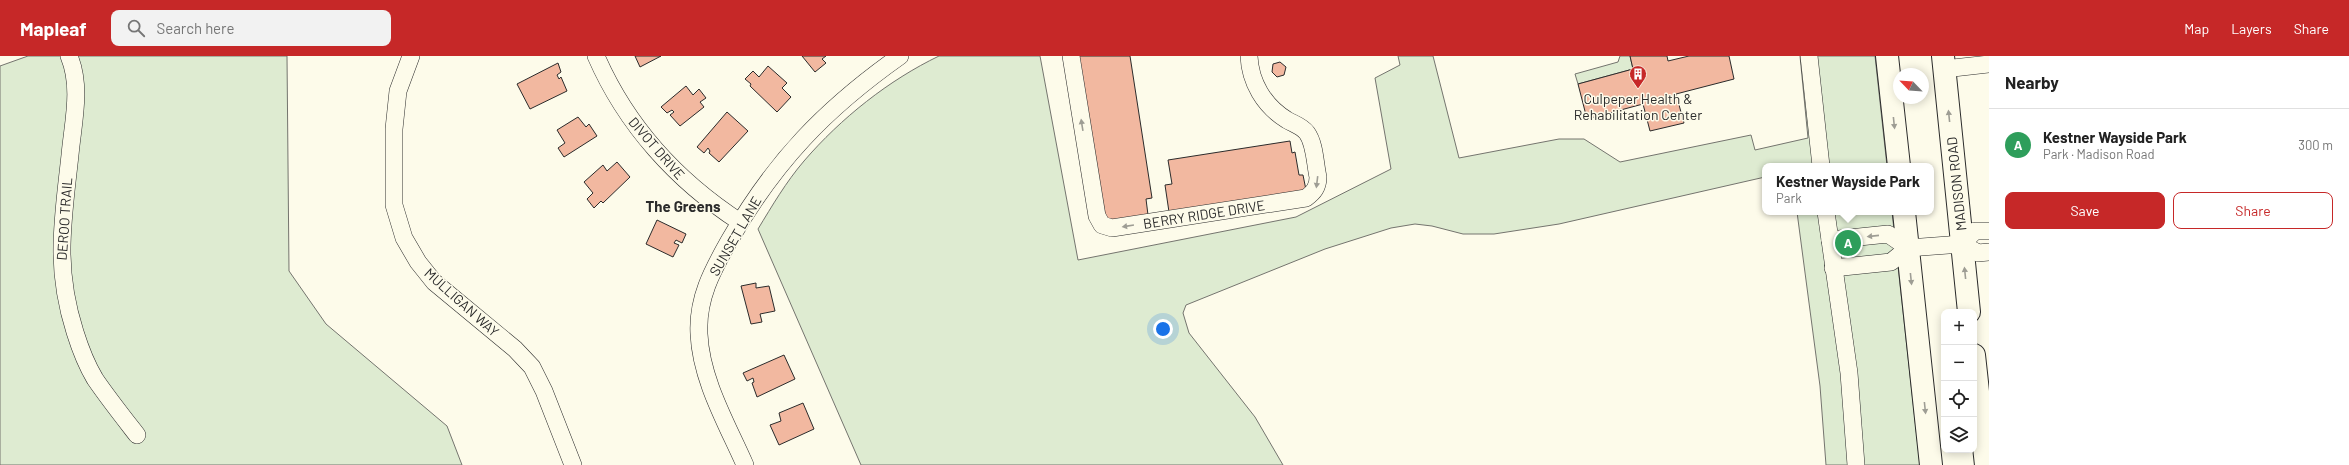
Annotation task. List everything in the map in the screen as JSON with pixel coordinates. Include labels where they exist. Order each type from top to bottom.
[{"type":"main road","points":[[1887,56],[1899,163]]},
{"type":"main road","name":"MADISON ROAD","points":[[1943,63],[1969,309]]},
{"type":"main road","points":[[1904,215],[1931,465]]},
{"type":"main road","points":[[1977,381],[1986,465]]},
{"type":"street","name":"DEROO TRAIL","points":[[69,56],[76,86],[61,236],[61,268],[64,290],[68,311],[82,352],[95,379],[137,435]]},
{"type":"street","name":"MULLIGAN WAY","points":[[411,56],[398,91],[394,129],[394,205],[404,238],[418,262],[434,282],[515,349],[532,367],[544,391],[572,465]]},
{"type":"street","name":"DIVOT DRIVE","points":[[596,56],[628,115],[663,159],[701,195],[740,222]]},
{"type":"street","name":"SUNSET LANE","points":[[745,465],[708,379],[699,336],[700,309],[706,287],[740,222],[779,166],[806,133],[860,85],[900,56]]},
{"type":"street","name":"BERRY RIDGE DRIVE","points":[[1071,56],[1097,216],[1102,225],[1107,227],[1306,198],[1314,192],[1318,184],[1312,144],[1304,128],[1276,112],[1259,92],[1252,76],[1249,56]]},
{"type":"street","points":[[1809,56],[1821,163]]},
{"type":"street","points":[[1943,63],[1989,64]]},
{"type":"street","points":[[1826,215],[1849,373],[1856,465]]},
{"type":"street","points":[[1962,244],[1975,231],[1989,231]]},
{"type":"street","points":[[1830,240],[1888,234],[1908,248]]},
{"type":"street","points":[[1833,268],[1891,262],[1908,248],[1962,244],[1978,253],[1989,252]]},
{"type":"green space","points":[[28,56],[287,56],[289,271],[326,324],[447,426],[462,465],[0,465],[0,66]]},
{"type":"green space","points":[[939,56],[1040,56],[1078,260],[1296,217],[1391,169],[1375,78],[1400,65],[1398,56],[1433,56],[1459,158],[1559,139],[1584,139],[1620,162],[1751,135],[1755,150],[1808,138],[1800,56],[1875,56],[1887,163],[1762,163],[1762,178],[1559,224],[1494,234],[1463,234],[1432,226],[1415,224],[1391,228],[1325,249],[1186,305],[1183,313],[1189,333],[1255,417],[1283,465],[861,465],[758,229],[791,177],[818,145],[867,101],[902,76]]},
{"type":"green space","points":[[1620,56],[1630,56],[1633,69],[1578,84],[1575,74],[1618,62]]},
{"type":"green space","points":[[1797,215],[1892,215],[1920,465],[1826,465],[1820,386]]},
{"type":"building","points":[[635,56],[661,56],[640,67]]},
{"type":"building","points":[[802,56],[826,56],[822,59],[826,63],[815,72]]},
{"type":"building","points":[[1078,56],[1130,56],[1152,198],[1146,199],[1148,215],[1103,222]]},
{"type":"building","name":"Culpeper Health & Rehabilitation Center","points":[[1630,56],[1667,56],[1668,61],[1689,56],[1729,56],[1734,79],[1676,94],[1684,123],[1650,131],[1643,104],[1587,119],[1578,84],[1633,69]]},
{"type":"building","points":[[1280,62],[1286,67],[1284,75],[1277,77],[1272,72],[1273,64]]},
{"type":"building","points":[[558,63],[561,72],[557,75],[559,79],[561,77],[567,91],[530,109],[517,84]]},
{"type":"building","points":[[768,66],[787,83],[782,88],[791,97],[777,112],[750,86],[751,84],[745,79],[753,71],[759,77]]},
{"type":"building","points":[[686,86],[693,95],[699,89],[706,98],[700,102],[704,107],[680,126],[670,115],[674,112],[672,110],[667,113],[661,107]]},
{"type":"building","points":[[727,112],[748,131],[719,162],[709,153],[710,151],[708,148],[704,153],[697,147]]},
{"type":"building","points":[[578,117],[586,127],[589,124],[597,136],[564,157],[558,148],[565,143],[557,130]]},
{"type":"building","points":[[1290,141],[1292,153],[1295,152],[1299,175],[1303,175],[1306,190],[1169,212],[1165,185],[1172,184],[1168,160]]},
{"type":"building","points":[[617,162],[630,177],[603,203],[601,201],[594,208],[587,199],[593,193],[584,182],[603,165],[607,171]]},
{"type":"building","points":[[657,220],[686,234],[682,243],[676,240],[674,243],[679,245],[673,257],[646,244]]},
{"type":"building","points":[[756,283],[756,288],[769,286],[775,311],[760,314],[762,322],[751,324],[741,286]]},
{"type":"building","points":[[784,355],[795,379],[757,397],[752,383],[754,382],[753,378],[747,381],[743,373]]},
{"type":"building","points":[[803,403],[814,429],[779,445],[770,425],[781,421],[779,413]]},
{"type":"place","name":"Culpeper Health & Rehabilitation Center","points":[[1638,89]]},
{"type":"place","name":"Kestner Wayside Park","points":[[1848,243]]},
{"type":"district","name":"The Greens","points":[[683,206]]}]
